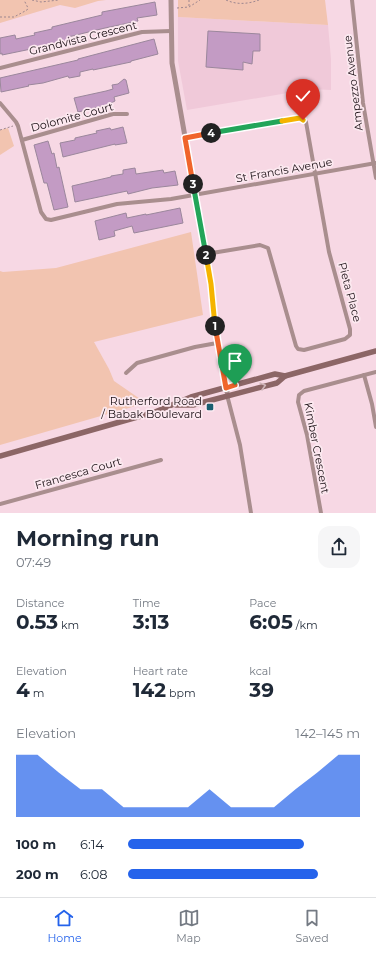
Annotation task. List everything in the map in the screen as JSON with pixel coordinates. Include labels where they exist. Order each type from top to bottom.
[{"type":"main road","points":[[0,456],[147,414],[191,397],[227,392],[277,382],[285,376],[376,351]]},
{"type":"main road","points":[[173,405],[193,406],[275,374],[285,376]]},
{"type":"street","points":[[171,0],[172,63],[211,284],[217,343],[240,445],[251,513]]},
{"type":"street","name":"Ampezzo Avenue","points":[[352,0],[363,103],[375,163],[376,178]]},
{"type":"street","name":"Grandvista Crescent","points":[[0,68],[142,32],[171,31]]},
{"type":"street","points":[[0,103],[16,122],[41,212],[46,219],[56,219],[117,204],[164,200],[195,195]]},
{"type":"street","name":"Dolomite Court","points":[[22,140],[113,114],[127,114]]},
{"type":"street","points":[[185,138],[300,118],[306,122],[315,174]]},
{"type":"street","name":"St Francis Avenue","points":[[195,195],[375,163]]},
{"type":"street","name":"Pieta Place","points":[[206,254],[264,245],[270,252],[298,349],[304,350],[348,338],[350,336],[350,329],[329,252],[315,174]]},
{"type":"street","points":[[126,373],[136,363],[195,347],[217,343]]},
{"type":"street","name":"Kimber Crescent","points":[[321,513],[307,435],[298,398],[301,393],[304,392],[376,372]]},
{"type":"street","points":[[364,375],[372,404],[376,427]]},
{"type":"street","name":"Francesca Court","points":[[0,504],[161,460]]},
{"type":"path","points":[[0,17],[14,17],[27,10],[28,8],[24,0]]},
{"type":"path","points":[[32,0],[41,2],[59,0]]},
{"type":"path","points":[[189,0],[189,7]]},
{"type":"path","points":[[177,8],[189,7],[200,0]]},
{"type":"path","points":[[226,0],[244,4],[259,0]]},
{"type":"path","points":[[0,130],[14,126]]},
{"type":"shaded area","points":[[0,0],[106,0],[75,8],[60,5],[0,23]]},
{"type":"shaded area","points":[[178,0],[325,0],[328,25],[178,17]]},
{"type":"shaded area","points":[[178,17],[328,25],[331,59],[331,90],[311,89],[187,110],[178,61]]},
{"type":"shaded area","points":[[8,128],[14,146],[0,155],[0,130]]},
{"type":"shaded area","points":[[191,232],[203,315],[94,342],[114,381],[146,403],[0,445],[0,271],[56,268]]},
{"type":"building","points":[[155,2],[157,15],[137,18],[138,21],[68,37],[69,40],[2,55],[2,53],[0,54],[0,38],[15,35],[16,39],[35,35],[34,33],[52,29],[52,27],[102,15],[102,12]]},
{"type":"building","points":[[208,31],[260,34],[260,51],[253,51],[252,64],[243,62],[243,70],[206,67]]},
{"type":"building","points":[[154,39],[158,54],[131,62],[80,72],[80,76],[69,78],[68,76],[1,92],[0,78],[78,60]]},
{"type":"building","points":[[124,79],[126,80],[129,93],[114,97],[115,101],[107,105],[78,112],[74,98],[113,89],[112,85],[118,84]]},
{"type":"building","points":[[123,127],[127,143],[115,144],[63,157],[60,143],[97,133],[96,131],[110,128],[111,130]]},
{"type":"building","points":[[48,141],[52,154],[54,153],[57,168],[59,167],[68,207],[54,210],[47,183],[44,183],[34,145]]},
{"type":"building","points":[[135,168],[136,174],[163,170],[164,173],[175,171],[178,185],[152,188],[128,194],[127,191],[75,202],[72,186],[123,174],[123,170]]},
{"type":"building","points":[[180,208],[183,223],[134,233],[132,226],[114,231],[115,236],[99,240],[95,221],[126,213],[127,218]]},
{"type":"place","name":"Rutherford Road / Babak Boulevard","points":[[210,407]]},
{"type":"route","points":[[235,385],[226,388],[224,379],[217,343],[211,284],[185,138],[295,118],[300,118],[303,120]]}]
